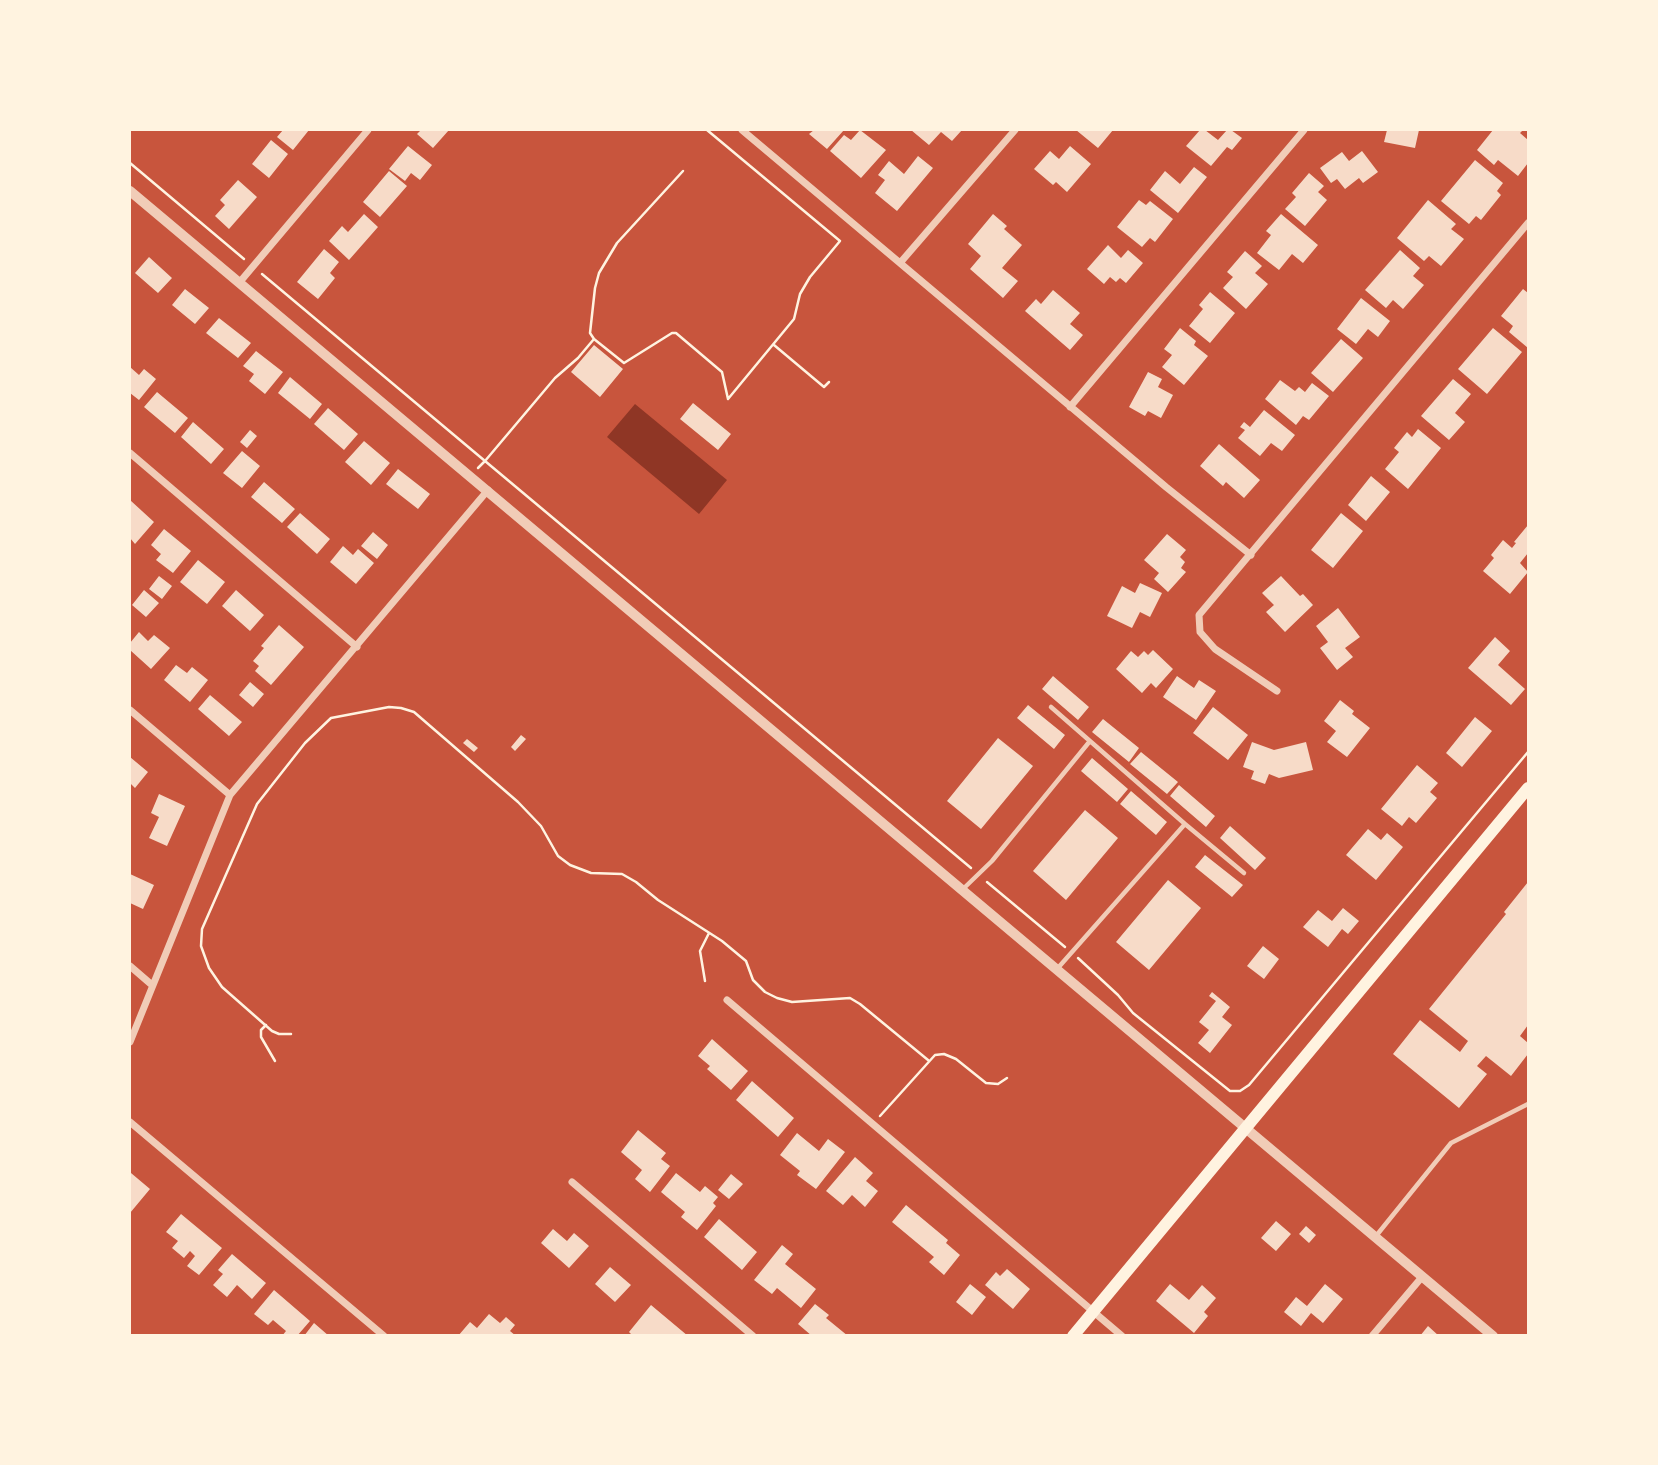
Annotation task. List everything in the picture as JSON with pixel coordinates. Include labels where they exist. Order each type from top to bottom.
[{"type":"main road","points":[[1073,1335],[1528,788]]},
{"type":"street","points":[[239,283],[368,130]]},
{"type":"street","points":[[742,130],[1070,407],[1251,555]]},
{"type":"street","points":[[900,263],[1015,130]]},
{"type":"street","points":[[1070,407],[1304,130]]},
{"type":"street","points":[[130,191],[1493,1335]]},
{"type":"street","points":[[1277,691],[1215,649],[1200,632],[1199,615],[1528,223]]},
{"type":"street","points":[[130,453],[357,647]]},
{"type":"street","points":[[130,1042],[230,795],[488,490]]},
{"type":"street","points":[[130,710],[230,795]]},
{"type":"street","points":[[130,966],[152,985]]},
{"type":"street","points":[[727,1000],[1122,1335]]},
{"type":"street","points":[[130,1122],[384,1335]]},
{"type":"street","points":[[572,1182],[753,1335]]},
{"type":"street","points":[[1372,1335],[1422,1277]]},
{"type":"lane","points":[[1051,706],[1244,873]]},
{"type":"lane","points":[[962,890],[992,861],[1090,741]]},
{"type":"lane","points":[[1057,970],[1185,824]]},
{"type":"lane","points":[[1375,1238],[1451,1143],[1528,1104]]},
{"type":"path","points":[[683,171],[608,256],[595,288],[590,333],[624,363],[676,333],[722,372],[728,399],[794,319],[800,294],[810,277],[840,241],[707,130]]},
{"type":"path","points":[[130,163],[1072,953],[1118,995],[1133,1013],[1230,1091],[1240,1091],[1258,1075],[1528,752]]},
{"type":"path","points":[[485,461],[555,378],[578,358],[594,339]]},
{"type":"path","points":[[774,345],[824,387],[829,382]]},
{"type":"path","points":[[291,1034],[279,1034],[265,1025],[222,987],[209,968],[201,946],[202,929],[257,804],[305,743],[331,718],[389,707],[414,712],[518,802],[541,826],[558,856],[569,865],[592,873],[622,874],[746,961],[753,980],[765,992],[792,1002],[850,998],[928,1060]]},
{"type":"path","points":[[705,981],[700,951],[709,933]]},
{"type":"path","points":[[265,1025],[261,1030],[261,1037],[275,1061]]},
{"type":"path","points":[[873,1124],[935,1055],[944,1054],[956,1059],[986,1083],[998,1084],[1007,1079]]},
{"type":"shaded area","points":[[635,404],[727,480],[699,514],[607,437]]},
{"type":"building","points":[[283,130],[309,130],[293,150],[277,137]]},
{"type":"building","points":[[421,130],[449,130],[433,148],[417,134]]},
{"type":"building","points":[[814,130],[844,130],[827,149],[809,134]]},
{"type":"building","points":[[860,130],[886,150],[861,178],[830,151],[844,135],[851,140]]},
{"type":"building","points":[[911,130],[962,130],[952,141],[941,132],[929,145]]},
{"type":"building","points":[[1076,130],[1113,130],[1098,148]]},
{"type":"building","points":[[1200,130],[1205,130],[1218,140],[1227,130],[1242,138],[1232,150],[1227,147],[1211,166],[1186,146]]},
{"type":"building","points":[[1387,130],[1419,130],[1415,148],[1384,142]]},
{"type":"building","points":[[1493,130],[1523,130],[1520,133],[1528,140],[1528,163],[1518,176],[1498,160],[1494,165],[1477,150]]},
{"type":"building","points":[[271,140],[288,154],[269,178],[252,164]]},
{"type":"building","points":[[408,146],[432,165],[420,180],[411,173],[405,181],[389,169]]},
{"type":"building","points":[[1070,146],[1091,164],[1067,192],[1056,182],[1053,185],[1034,169],[1050,151],[1059,159]]},
{"type":"building","points":[[1362,151],[1378,172],[1363,183],[1359,178],[1345,189],[1337,179],[1331,183],[1320,168],[1342,152],[1349,161]]},
{"type":"building","points":[[918,156],[933,168],[897,211],[875,193],[885,180],[878,175],[889,161],[904,174]]},
{"type":"building","points":[[1475,160],[1503,183],[1497,191],[1501,195],[1481,220],[1476,216],[1469,224],[1441,201]]},
{"type":"building","points":[[1194,167],[1207,177],[1178,213],[1150,190],[1165,171],[1180,184]]},
{"type":"building","points":[[389,171],[407,186],[380,217],[363,202]]},
{"type":"building","points":[[1309,173],[1324,186],[1318,192],[1327,200],[1305,226],[1285,209],[1296,197],[1292,193]]},
{"type":"building","points":[[238,180],[257,197],[229,229],[215,216],[225,205],[220,200]]},
{"type":"building","points":[[1139,200],[1146,205],[1150,201],[1173,219],[1155,242],[1150,238],[1142,247],[1117,227]]},
{"type":"building","points":[[1428,200],[1456,224],[1451,229],[1464,239],[1441,266],[1429,256],[1424,261],[1397,238]]},
{"type":"building","points":[[364,214],[378,227],[349,260],[329,241],[342,226],[348,232]]},
{"type":"building","points":[[993,214],[1007,226],[1004,229],[1022,245],[1002,268],[1018,281],[1003,298],[970,269],[981,256],[968,244]]},
{"type":"building","points":[[1281,214],[1318,245],[1303,263],[1292,254],[1279,270],[1257,253],[1271,235],[1266,231]]},
{"type":"building","points":[[1108,245],[1121,258],[1128,250],[1143,263],[1126,283],[1120,278],[1116,282],[1110,277],[1104,284],[1087,269]]},
{"type":"building","points":[[324,249],[339,262],[330,273],[335,278],[318,299],[297,282]]},
{"type":"building","points":[[1400,250],[1420,268],[1413,276],[1424,285],[1403,309],[1393,300],[1386,308],[1365,290]]},
{"type":"building","points":[[1245,251],[1262,266],[1255,273],[1268,284],[1246,309],[1223,288],[1233,277],[1227,272]]},
{"type":"building","points":[[149,257],[172,278],[158,293],[135,273]]},
{"type":"building","points":[[185,289],[209,308],[195,324],[172,305]]},
{"type":"building","points":[[1523,289],[1528,293],[1528,348],[1509,332],[1513,326],[1501,316]]},
{"type":"building","points":[[1053,290],[1080,313],[1070,324],[1083,335],[1070,350],[1025,311],[1036,299],[1041,304]]},
{"type":"building","points":[[1210,292],[1235,313],[1210,343],[1189,326],[1203,309],[1199,305]]},
{"type":"building","points":[[1361,298],[1390,321],[1378,337],[1368,329],[1356,344],[1337,329]]},
{"type":"building","points":[[219,318],[251,343],[238,358],[206,333]]},
{"type":"building","points":[[1180,328],[1196,341],[1194,345],[1208,356],[1184,385],[1162,367],[1172,355],[1164,349]]},
{"type":"building","points":[[1493,328],[1522,352],[1487,394],[1458,369]]},
{"type":"building","points":[[1341,339],[1363,358],[1333,392],[1311,373]]},
{"type":"building","points":[[594,345],[623,369],[600,397],[571,372]]},
{"type":"building","points":[[256,351],[283,372],[265,394],[249,381],[254,374],[243,366]]},
{"type":"building","points":[[130,367],[139,375],[144,369],[156,379],[139,400],[130,393]]},
{"type":"building","points":[[1148,372],[1162,379],[1158,387],[1173,395],[1161,418],[1148,411],[1145,416],[1129,407]]},
{"type":"building","points":[[290,377],[322,404],[310,419],[278,393]]},
{"type":"building","points":[[1453,379],[1471,394],[1455,413],[1465,422],[1449,440],[1421,416]]},
{"type":"building","points":[[1280,380],[1295,391],[1299,387],[1305,392],[1312,383],[1329,396],[1309,420],[1303,416],[1296,425],[1265,399]]},
{"type":"building","points":[[157,392],[188,418],[175,433],[144,407]]},
{"type":"building","points":[[693,403],[731,434],[718,450],[680,419]]},
{"type":"building","points":[[328,408],[358,434],[344,450],[314,424]]},
{"type":"building","points":[[1264,410],[1295,435],[1282,451],[1271,443],[1260,456],[1238,438],[1245,430],[1240,427],[1244,422],[1250,427]]},
{"type":"building","points":[[193,422],[224,449],[211,464],[181,437]]},
{"type":"building","points":[[1418,429],[1441,448],[1408,489],[1385,469],[1399,452],[1394,448],[1407,432],[1412,437]]},
{"type":"building","points":[[250,430],[257,436],[247,448],[240,442]]},
{"type":"building","points":[[364,441],[390,463],[371,485],[345,462]]},
{"type":"building","points":[[1219,444],[1260,480],[1244,498],[1226,482],[1223,486],[1200,466]]},
{"type":"building","points":[[242,451],[260,466],[242,488],[223,473]]},
{"type":"building","points":[[398,469],[430,494],[418,509],[386,484]]},
{"type":"building","points":[[1371,476],[1390,492],[1366,521],[1348,505]]},
{"type":"building","points":[[264,482],[295,509],[282,523],[251,497]]},
{"type":"building","points":[[130,500],[154,522],[135,544],[130,538]]},
{"type":"building","points":[[300,513],[330,539],[317,554],[287,527]]},
{"type":"building","points":[[1341,513],[1363,531],[1333,568],[1311,550]]},
{"type":"building","points":[[1528,525],[1528,553],[1520,563],[1528,572],[1510,594],[1483,571],[1494,558],[1491,555],[1503,540],[1512,548]]},
{"type":"building","points":[[164,529],[191,551],[173,573],[156,560],[161,554],[151,545]]},
{"type":"building","points":[[373,532],[388,545],[377,559],[361,546]]},
{"type":"building","points":[[1167,534],[1186,550],[1180,557],[1185,562],[1181,568],[1186,572],[1168,592],[1154,579],[1159,573],[1144,560]]},
{"type":"building","points":[[343,546],[353,555],[358,549],[374,563],[356,584],[330,562]]},
{"type":"building","points":[[198,560],[225,582],[207,604],[180,582]]},
{"type":"building","points":[[159,576],[172,586],[162,599],[149,589]]},
{"type":"building","points":[[1281,576],[1313,605],[1285,632],[1266,612],[1274,605],[1262,593]]},
{"type":"building","points":[[1140,583],[1162,593],[1150,617],[1140,612],[1132,628],[1107,616],[1122,586],[1135,593]]},
{"type":"building","points":[[144,590],[159,603],[146,617],[132,605]]},
{"type":"building","points":[[236,590],[264,615],[250,631],[222,606]]},
{"type":"building","points":[[1338,608],[1360,637],[1345,648],[1353,657],[1337,670],[1320,648],[1328,642],[1316,626]]},
{"type":"building","points":[[279,625],[304,647],[271,685],[255,671],[259,666],[253,661],[264,648],[261,646]]},
{"type":"building","points":[[139,632],[148,641],[154,635],[170,648],[151,669],[130,650],[130,643]]},
{"type":"building","points":[[1495,637],[1510,651],[1498,665],[1525,689],[1511,705],[1468,668]]},
{"type":"building","points":[[1153,650],[1173,669],[1156,688],[1151,683],[1142,693],[1116,669],[1131,651],[1138,657],[1144,651],[1148,655]]},
{"type":"building","points":[[176,665],[187,673],[192,667],[208,680],[190,702],[164,680]]},
{"type":"building","points":[[1053,676],[1089,707],[1078,720],[1042,689]]},
{"type":"building","points":[[1177,676],[1194,688],[1199,680],[1216,691],[1196,720],[1163,697]]},
{"type":"building","points":[[250,682],[264,694],[253,707],[239,695]]},
{"type":"building","points":[[210,695],[242,722],[229,736],[198,709]]},
{"type":"building","points":[[1340,700],[1370,728],[1347,757],[1327,742],[1336,731],[1324,721]]},
{"type":"building","points":[[1028,705],[1065,735],[1054,749],[1017,718]]},
{"type":"building","points":[[1213,707],[1248,735],[1228,760],[1193,733]]},
{"type":"building","points":[[1475,717],[1492,731],[1462,767],[1446,753]]},
{"type":"building","points":[[1103,719],[1139,748],[1129,762],[1092,732]]},
{"type":"building","points":[[521,735],[526,739],[515,751],[511,747]]},
{"type":"building","points":[[998,738],[1033,766],[981,829],[947,801]]},
{"type":"building","points":[[467,739],[478,748],[474,752],[463,743]]},
{"type":"building","points":[[1252,742],[1274,750],[1306,742],[1313,770],[1279,778],[1269,774],[1265,784],[1251,779],[1254,771],[1243,767]]},
{"type":"building","points":[[1141,752],[1178,782],[1167,794],[1130,764]]},
{"type":"building","points":[[130,757],[148,772],[135,788],[130,783]]},
{"type":"building","points":[[1092,758],[1128,789],[1117,802],[1081,771]]},
{"type":"building","points":[[1417,765],[1438,783],[1430,792],[1437,798],[1416,823],[1409,817],[1402,826],[1381,809]]},
{"type":"building","points":[[1179,785],[1215,816],[1206,827],[1170,796]]},
{"type":"building","points":[[1131,791],[1167,822],[1156,835],[1120,804]]},
{"type":"building","points":[[159,794],[185,806],[167,846],[149,838],[159,817],[151,813]]},
{"type":"building","points":[[1085,810],[1118,838],[1066,900],[1033,871]]},
{"type":"building","points":[[1230,826],[1266,858],[1255,870],[1220,838]]},
{"type":"building","points":[[1368,829],[1381,840],[1387,833],[1403,847],[1376,880],[1346,855]]},
{"type":"building","points":[[1205,855],[1243,885],[1232,897],[1195,867]]},
{"type":"building","points":[[130,874],[154,885],[143,909],[130,903]]},
{"type":"building","points":[[1168,880],[1201,908],[1149,970],[1116,942]]},
{"type":"building","points":[[1528,882],[1528,1025],[1520,1036],[1528,1043],[1528,1054],[1511,1076],[1486,1056],[1477,1066],[1487,1074],[1459,1108],[1393,1054],[1420,1020],[1460,1052],[1468,1041],[1429,1009],[1506,914],[1504,912]]},
{"type":"building","points":[[1343,908],[1359,921],[1348,934],[1342,929],[1328,947],[1303,927],[1318,910],[1332,921]]},
{"type":"building","points":[[1263,946],[1279,959],[1264,979],[1247,966]]},
{"type":"building","points":[[1212,992],[1230,1007],[1222,1017],[1232,1025],[1210,1053],[1198,1043],[1209,1030],[1199,1022],[1216,1001],[1209,996]]},
{"type":"building","points":[[712,1039],[748,1071],[731,1090],[707,1069],[710,1066],[698,1056]]},
{"type":"building","points":[[752,1081],[794,1118],[778,1137],[736,1100]]},
{"type":"building","points":[[638,1130],[666,1153],[661,1159],[670,1166],[650,1192],[635,1179],[642,1170],[621,1152]]},
{"type":"building","points":[[797,1133],[819,1151],[828,1139],[845,1152],[816,1189],[797,1175],[800,1171],[780,1155]]},
{"type":"building","points":[[855,1157],[873,1173],[866,1181],[878,1191],[865,1207],[852,1195],[843,1205],[826,1191]]},
{"type":"building","points":[[676,1173],[700,1192],[705,1186],[718,1197],[713,1203],[716,1206],[697,1230],[681,1217],[685,1212],[661,1192]]},
{"type":"building","points":[[130,1174],[150,1189],[130,1213]]},
{"type":"building","points":[[731,1174],[743,1184],[729,1199],[718,1190]]},
{"type":"building","points":[[906,1205],[948,1240],[946,1243],[960,1255],[944,1275],[929,1262],[934,1257],[892,1222]]},
{"type":"building","points":[[181,1214],[222,1248],[199,1275],[187,1266],[195,1256],[190,1251],[184,1258],[172,1248],[178,1241],[166,1232]]},
{"type":"building","points":[[719,1219],[757,1252],[742,1270],[704,1237]]},
{"type":"building","points":[[1276,1221],[1291,1234],[1276,1251],[1261,1238]]},
{"type":"building","points":[[1306,1226],[1316,1235],[1309,1243],[1299,1234]]},
{"type":"building","points":[[553,1229],[567,1241],[574,1233],[589,1246],[569,1268],[541,1243]]},
{"type":"building","points":[[782,1245],[793,1254],[785,1264],[816,1289],[801,1308],[777,1288],[772,1294],[754,1280]]},
{"type":"building","points":[[232,1254],[266,1283],[252,1299],[237,1285],[227,1297],[213,1285],[223,1274],[218,1270]]},
{"type":"building","points":[[610,1267],[631,1285],[615,1302],[595,1284]]},
{"type":"building","points":[[1007,1269],[1030,1289],[1013,1309],[985,1285],[996,1272],[1000,1276]]},
{"type":"building","points":[[970,1284],[986,1297],[972,1315],[956,1302]]},
{"type":"building","points":[[1170,1284],[1189,1300],[1202,1285],[1216,1298],[1204,1312],[1208,1316],[1194,1333],[1156,1301]]},
{"type":"building","points":[[1325,1284],[1343,1299],[1323,1323],[1311,1313],[1301,1326],[1284,1312],[1296,1297],[1307,1306]]},
{"type":"building","points":[[274,1290],[310,1321],[297,1336],[282,1336],[286,1331],[273,1320],[268,1325],[254,1314]]},
{"type":"building","points":[[815,1304],[829,1315],[826,1318],[848,1336],[812,1336],[798,1324]]},
{"type":"building","points":[[651,1305],[688,1336],[633,1336],[629,1332]]},
{"type":"building","points":[[489,1314],[500,1323],[506,1317],[515,1325],[510,1331],[516,1336],[458,1336],[470,1322],[477,1328]]},
{"type":"building","points":[[314,1323],[329,1336],[304,1336]]},
{"type":"building","points":[[1428,1326],[1439,1336],[1420,1336]]}]
